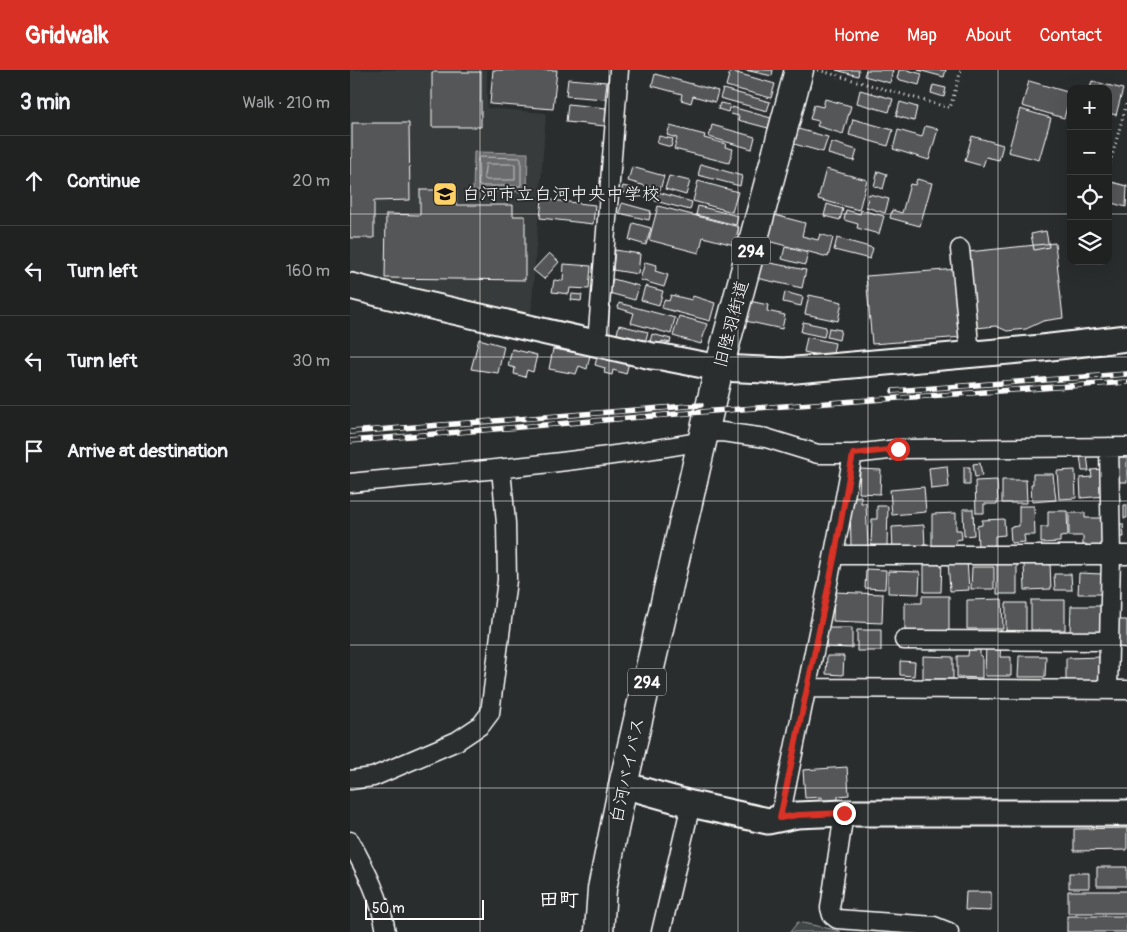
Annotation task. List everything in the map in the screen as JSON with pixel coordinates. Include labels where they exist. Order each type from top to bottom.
[{"type":"highway","name":"旧陸羽街道","points":[[704,437],[720,368],[799,70]]},
{"type":"highway","name":"白河バイパス","points":[[599,932],[602,889],[623,785],[704,437]]},
{"type":"street","points":[[598,343],[620,70]]},
{"type":"street","points":[[960,249],[970,354]]},
{"type":"street","points":[[350,286],[652,356],[720,368],[785,371],[1127,338]]},
{"type":"street","points":[[350,483],[501,470],[664,448],[722,432],[766,438],[818,454],[853,454],[898,449],[1127,447]]},
{"type":"street","points":[[1108,690],[1109,642],[1119,555],[1109,447]]},
{"type":"street","points":[[780,818],[835,554],[853,454]]},
{"type":"street","points":[[350,780],[373,777],[457,741],[481,725],[490,713],[507,580],[506,523],[501,470]]},
{"type":"street","points":[[835,554],[1119,555]]},
{"type":"street","points":[[904,640],[1109,642]]},
{"type":"street","points":[[806,688],[1127,690]]},
{"type":"street","points":[[623,785],[691,804],[768,821],[797,815],[844,813],[1127,813]]},
{"type":"street","points":[[661,932],[691,804]]},
{"type":"street","points":[[844,813],[830,908],[832,916],[837,919],[934,926],[949,932]]},
{"type":"street","points":[[350,841],[372,882],[384,918],[386,932]]},
{"type":"path","points":[[817,70],[950,108],[961,70]]},
{"type":"path","points":[[1112,156],[1127,102]]},
{"type":"shaded area","name":"白河市立白河中央中学校","points":[[350,70],[487,70],[487,108],[546,113],[531,316],[350,275]]},
{"type":"shaded area","points":[[798,922],[840,931],[841,932],[790,932]]},
{"type":"water","points":[[474,152],[528,153],[527,192],[473,191]]},
{"type":"building","points":[[493,70],[557,70],[553,109],[490,104]]},
{"type":"building","points":[[745,70],[773,70],[772,76]]},
{"type":"building","points":[[836,70],[859,70],[858,76]]},
{"type":"building","points":[[866,70],[893,70],[890,83],[864,76]]},
{"type":"building","points":[[899,70],[922,74],[919,85],[897,79]]},
{"type":"building","points":[[918,70],[946,70],[944,77]]},
{"type":"building","points":[[730,71],[775,84],[771,98],[726,86]]},
{"type":"building","points":[[432,72],[481,72],[481,127],[432,127]]},
{"type":"building","points":[[655,74],[718,91],[715,102],[693,96],[691,103],[681,100],[682,94],[652,86]]},
{"type":"building","points":[[568,79],[607,82],[605,99],[566,96]]},
{"type":"building","points":[[1029,81],[1067,92],[1067,107],[1064,118],[1022,106]]},
{"type":"building","points":[[1092,81],[1108,85],[1091,85]]},
{"type":"building","points":[[933,85],[946,88],[944,97],[931,93]]},
{"type":"building","points":[[1112,86],[1123,89],[1116,115],[1112,114]]},
{"type":"building","points":[[723,89],[770,102],[767,111],[720,98]]},
{"type":"building","points":[[860,90],[893,99],[889,112],[857,103]]},
{"type":"building","points":[[825,99],[851,106],[843,134],[817,126],[819,121],[810,119],[814,105],[823,107]]},
{"type":"building","points":[[900,102],[917,107],[914,121],[896,116]]},
{"type":"building","points":[[720,103],[730,105],[728,112],[718,109]]},
{"type":"building","points":[[568,104],[606,108],[605,126],[566,122]]},
{"type":"building","points":[[732,107],[771,118],[768,128],[738,120],[739,116],[731,114]]},
{"type":"building","points":[[1020,109],[1051,118],[1039,160],[1008,152]]},
{"type":"building","points":[[853,119],[893,130],[888,146],[849,135]]},
{"type":"building","points":[[352,123],[409,123],[410,200],[374,201],[374,238],[350,238]]},
{"type":"building","points":[[712,125],[755,137],[752,149],[709,137]]},
{"type":"building","points":[[670,126],[705,135],[704,138],[726,144],[725,147],[733,149],[729,163],[674,149],[677,138],[667,135]]},
{"type":"building","points":[[925,126],[938,129],[929,160],[893,149],[898,130],[922,137]]},
{"type":"building","points":[[798,129],[828,137],[823,152],[794,144]]},
{"type":"building","points":[[659,136],[673,139],[671,147],[657,143]]},
{"type":"building","points":[[972,136],[1003,145],[999,160],[986,157],[983,166],[965,161]]},
{"type":"building","points":[[831,142],[857,150],[854,161],[828,154]]},
{"type":"building","points":[[701,164],[742,176],[740,186],[698,175]]},
{"type":"building","points":[[632,167],[664,176],[660,190],[628,181]]},
{"type":"building","points":[[826,169],[867,180],[859,210],[818,199]]},
{"type":"building","points":[[878,171],[887,174],[883,189],[874,186]]},
{"type":"building","points":[[669,176],[690,181],[686,195],[665,189]]},
{"type":"building","points":[[917,179],[932,183],[920,226],[890,218],[892,210],[902,213],[910,184],[915,185]]},
{"type":"building","points":[[698,181],[738,192],[732,212],[693,201]]},
{"type":"building","points":[[1112,182],[1127,186],[1126,207],[1112,203]]},
{"type":"building","points":[[623,186],[635,189],[633,195],[621,192]]},
{"type":"building","points":[[420,190],[456,190],[456,205],[513,205],[513,216],[525,216],[525,280],[385,278],[386,214],[420,215]]},
{"type":"building","points":[[658,192],[692,202],[690,210],[655,201]]},
{"type":"building","points":[[869,194],[889,199],[885,213],[866,207]]},
{"type":"building","points":[[542,199],[595,205],[593,224],[540,218]]},
{"type":"building","points":[[622,203],[651,211],[649,220],[619,213]]},
{"type":"building","points":[[827,204],[843,209],[840,220],[824,216]]},
{"type":"building","points":[[658,206],[739,227],[734,245],[703,237],[699,253],[649,240]]},
{"type":"building","points":[[698,206],[738,216],[736,225],[696,215]]},
{"type":"building","points":[[846,210],[860,214],[861,210],[884,216],[879,234],[857,228],[858,224],[844,220]]},
{"type":"building","points":[[771,214],[805,223],[802,236],[818,240],[820,234],[833,238],[828,257],[764,240]]},
{"type":"building","points":[[633,223],[651,228],[646,245],[629,240]]},
{"type":"building","points":[[1046,231],[1049,247],[1034,250],[1031,234]]},
{"type":"building","points":[[837,238],[873,248],[870,259],[834,250]]},
{"type":"building","points":[[1055,243],[1063,318],[1043,321],[1026,329],[1007,331],[996,326],[976,328],[968,252]]},
{"type":"building","points":[[785,247],[808,253],[805,265],[782,259]]},
{"type":"building","points":[[615,250],[640,254],[638,274],[613,270]]},
{"type":"building","points":[[549,253],[559,262],[544,279],[533,270]]},
{"type":"building","points":[[760,261],[806,270],[802,288],[756,278]]},
{"type":"building","points":[[645,262],[657,265],[655,271],[668,275],[664,287],[640,280]]},
{"type":"building","points":[[564,264],[591,266],[589,289],[570,288],[569,294],[552,292],[554,280],[563,281]]},
{"type":"building","points":[[958,269],[963,337],[872,344],[866,276]]},
{"type":"building","points":[[613,279],[639,286],[635,300],[609,293]]},
{"type":"building","points":[[645,286],[663,291],[659,305],[641,300]]},
{"type":"building","points":[[785,292],[803,297],[801,306],[783,302]]},
{"type":"building","points":[[572,294],[582,295],[581,301],[571,300]]},
{"type":"building","points":[[671,295],[692,300],[693,296],[715,303],[710,321],[662,308],[664,300],[669,301]]},
{"type":"building","points":[[809,295],[842,302],[838,321],[805,314]]},
{"type":"building","points":[[745,300],[768,305],[767,311],[785,315],[782,329],[741,320]]},
{"type":"building","points":[[619,303],[675,318],[671,334],[631,323],[634,313],[618,308]]},
{"type":"building","points":[[679,316],[707,324],[701,344],[673,336]]},
{"type":"building","points":[[803,322],[826,327],[824,337],[801,332]]},
{"type":"building","points":[[619,325],[648,332],[644,346],[616,338]]},
{"type":"building","points":[[829,328],[841,330],[839,340],[827,337]]},
{"type":"building","points":[[652,334],[671,339],[670,343],[662,341],[660,348],[649,345]]},
{"type":"building","points":[[807,337],[835,343],[832,358],[804,352]]},
{"type":"building","points":[[479,339],[504,346],[498,373],[471,369]]},
{"type":"building","points":[[512,349],[537,355],[533,372],[527,370],[525,377],[514,374],[515,368],[508,366]]},
{"type":"building","points":[[553,349],[590,355],[587,369],[579,366],[576,374],[549,369]]},
{"type":"building","points":[[598,354],[629,362],[626,374],[613,370],[612,375],[604,373],[605,368],[595,365]]},
{"type":"building","points":[[1080,455],[1087,455],[1089,471],[1082,471]]},
{"type":"building","points":[[1115,457],[1127,457],[1127,482],[1116,482]]},
{"type":"building","points":[[980,463],[982,476],[975,477],[973,464]]},
{"type":"building","points":[[947,466],[949,487],[931,489],[929,468]]},
{"type":"building","points":[[964,467],[970,467],[970,485],[964,485]]},
{"type":"building","points":[[860,469],[881,470],[880,494],[859,493]]},
{"type":"building","points":[[1104,469],[1106,496],[1081,498],[1080,478],[1092,477],[1091,470]]},
{"type":"building","points":[[1075,470],[1076,498],[1059,499],[1057,471]]},
{"type":"building","points":[[1033,474],[1053,474],[1056,500],[1032,502],[1031,484],[1033,484]]},
{"type":"building","points":[[997,480],[998,504],[984,504],[984,513],[976,513],[975,481]]},
{"type":"building","points":[[1002,480],[1026,480],[1027,503],[1002,503]]},
{"type":"building","points":[[924,487],[926,512],[892,515],[890,490]]},
{"type":"building","points":[[861,496],[861,503],[866,503],[868,547],[851,547],[850,497]]},
{"type":"building","points":[[1124,505],[1127,505],[1127,518],[1124,518]]},
{"type":"building","points":[[877,506],[888,506],[887,546],[871,546],[872,519],[877,519]]},
{"type":"building","points":[[1019,506],[1034,506],[1035,535],[1024,535],[1025,542],[1011,543],[1010,527],[1019,526]]},
{"type":"building","points":[[963,509],[973,509],[974,535],[964,536]]},
{"type":"building","points":[[1048,511],[1067,511],[1068,536],[1060,537],[1060,542],[1041,543],[1041,527],[1048,527]]},
{"type":"building","points":[[956,513],[956,530],[961,530],[962,539],[956,540],[956,549],[932,549],[932,514]]},
{"type":"building","points":[[1069,513],[1085,513],[1085,518],[1102,518],[1109,547],[1083,547],[1083,536],[1069,536]]},
{"type":"building","points":[[1004,519],[1005,535],[995,536],[995,546],[978,547],[977,526],[982,525],[982,520]]},
{"type":"building","points":[[1116,524],[1123,524],[1124,537],[1116,537]]},
{"type":"building","points":[[924,525],[925,548],[893,550],[892,527]]},
{"type":"building","points":[[924,559],[942,559],[941,592],[924,592]]},
{"type":"building","points":[[967,560],[969,590],[950,591],[948,561]]},
{"type":"building","points":[[997,561],[1017,561],[1017,594],[997,594]]},
{"type":"building","points":[[1050,562],[1051,589],[1025,590],[1024,563]]},
{"type":"building","points":[[972,567],[994,567],[994,589],[971,589]]},
{"type":"building","points":[[866,569],[886,570],[885,589],[865,588]]},
{"type":"building","points":[[888,571],[920,572],[919,594],[888,593]]},
{"type":"building","points":[[1079,573],[1102,574],[1102,594],[1078,594]]},
{"type":"building","points":[[1054,574],[1071,574],[1072,590],[1055,590]]},
{"type":"building","points":[[834,592],[883,594],[882,623],[833,621]]},
{"type":"building","points":[[922,596],[949,596],[949,631],[905,631],[905,603],[922,603]]},
{"type":"building","points":[[1002,599],[1003,629],[967,629],[967,600]]},
{"type":"building","points":[[1031,600],[1065,600],[1065,630],[1031,630]]},
{"type":"building","points":[[1006,603],[1026,603],[1026,634],[1006,634]]},
{"type":"building","points":[[1071,606],[1102,606],[1102,633],[1070,633]]},
{"type":"building","points":[[1119,620],[1127,620],[1127,648],[1118,647]]},
{"type":"building","points":[[827,628],[852,628],[852,648],[826,647]]},
{"type":"building","points":[[857,630],[881,630],[881,651],[857,651]]},
{"type":"building","points":[[986,643],[1001,644],[1000,657],[1011,657],[1011,676],[985,676]]},
{"type":"building","points":[[969,647],[980,648],[982,678],[957,677],[957,656],[968,656]]},
{"type":"building","points":[[827,656],[844,656],[843,675],[826,674]]},
{"type":"building","points":[[923,656],[953,657],[953,679],[923,679]]},
{"type":"building","points":[[1019,656],[1046,656],[1045,677],[1018,677]]},
{"type":"building","points":[[1103,657],[1104,681],[1066,683],[1066,658]]},
{"type":"building","points":[[900,661],[915,662],[914,676],[900,675]]},
{"type":"building","points":[[847,767],[849,795],[838,796],[838,804],[822,804],[822,797],[805,798],[803,770]]},
{"type":"building","points":[[1127,828],[1127,850],[1074,851],[1074,829]]},
{"type":"building","points":[[1097,867],[1127,867],[1127,886],[1097,886]]},
{"type":"building","points":[[1069,873],[1089,873],[1089,888],[1069,888]]},
{"type":"building","points":[[1068,891],[1127,891],[1127,913],[1068,913]]},
{"type":"building","points":[[966,892],[991,892],[991,911],[965,910]]},
{"type":"building","points":[[1067,916],[1127,916],[1127,932],[1067,932]]},
{"type":"railway","points":[[893,391],[1127,374]]},
{"type":"railway","points":[[350,441],[713,411],[1127,382]]},
{"type":"railway","points":[[350,432],[701,405]]},
{"type":"place","name":"白河市立白河中央中学校","points":[[445,194]]},
{"type":"district","name":"田町","points":[[559,899]]},
{"type":"route","points":[[844,813],[797,815],[780,818],[828,578],[835,554],[853,454],[898,449]]}]
